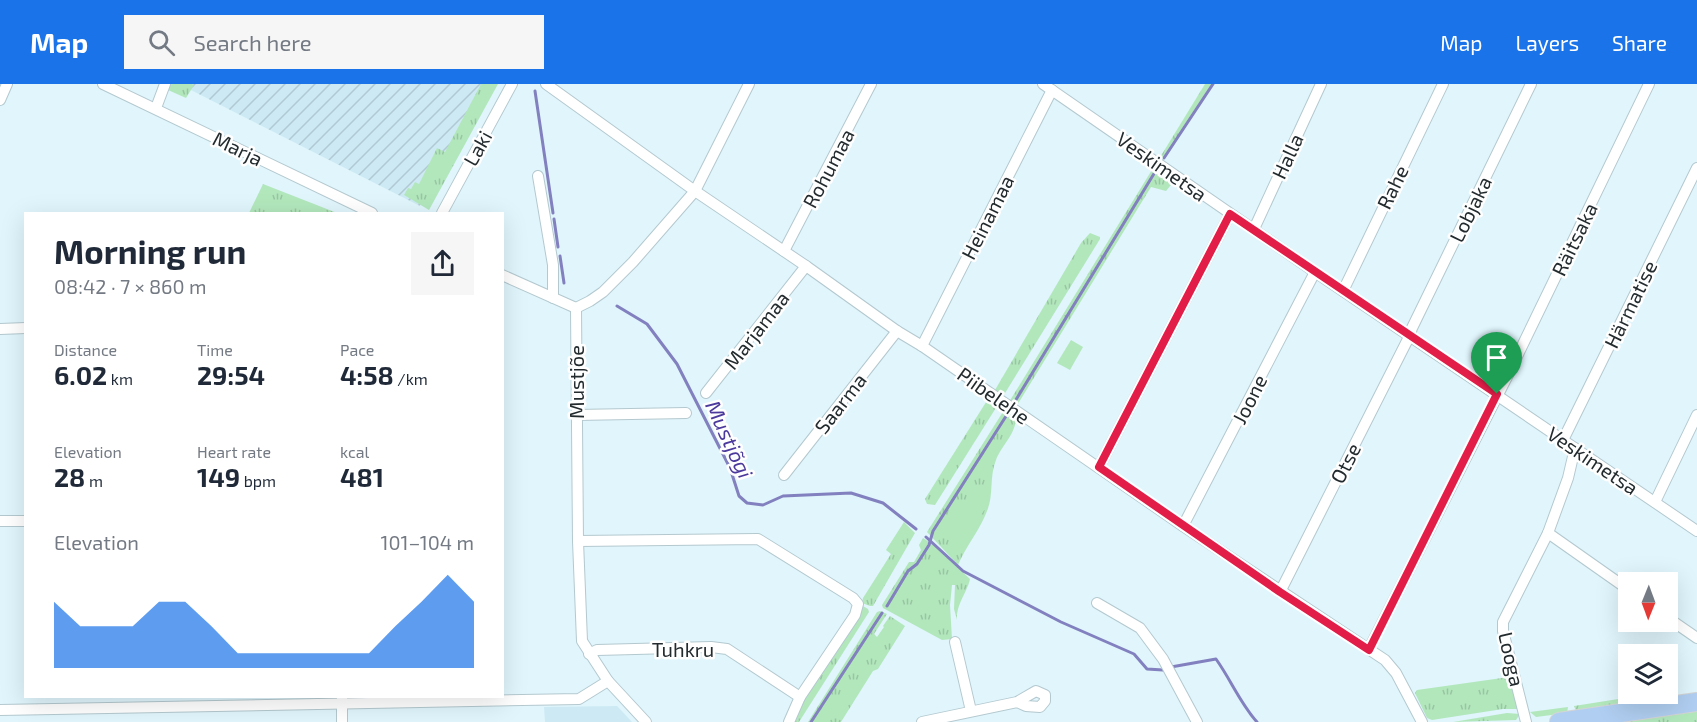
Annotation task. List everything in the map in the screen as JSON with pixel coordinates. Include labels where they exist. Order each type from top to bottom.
[{"type":"main road","points":[[1559,722],[1697,702]]},
{"type":"street","points":[[0,100],[7,84]]},
{"type":"street","name":"Marja","points":[[102,84],[370,212]]},
{"type":"street","points":[[156,108],[165,84]]},
{"type":"street","name":"Laki","points":[[443,212],[512,84]]},
{"type":"street","name":"Piibelehe","points":[[546,84],[897,331],[922,345],[1280,592],[1385,660],[1396,673],[1422,722]]},
{"type":"street","points":[[504,276],[576,308],[603,292],[633,262],[695,191],[749,84]]},
{"type":"street","name":"Rohumaa","points":[[784,251],[871,84]]},
{"type":"street","name":"Halla","points":[[1254,229],[1321,84]]},
{"type":"street","name":"Rahe","points":[[1343,291],[1443,84]]},
{"type":"street","name":"Lobjaka","points":[[1410,335],[1531,84]]},
{"type":"street","name":"Räitsaka","points":[[1369,650],[1509,373],[1649,84]]},
{"type":"street","name":"Veskimetsa","points":[[1048,87],[1230,214],[1697,531]]},
{"type":"street","name":"Heinamaa","points":[[922,345],[1048,87]]},
{"type":"street","name":"Härmatise","points":[[1563,440],[1697,168]]},
{"type":"street","points":[[538,176],[553,265],[553,298]]},
{"type":"street","points":[[1099,467],[1230,214]]},
{"type":"street","name":"Marjamaa","points":[[706,393],[806,266]]},
{"type":"street","name":"Joone","points":[[1183,526],[1315,272]]},
{"type":"street","name":"Mustjõe","points":[[576,308],[578,542],[582,641],[608,681],[646,722]]},
{"type":"street","points":[[0,328],[24,328]]},
{"type":"street","name":"Saarma","points":[[784,475],[897,331]]},
{"type":"street","name":"Otse","points":[[1280,592],[1410,335]]},
{"type":"street","points":[[576,415],[686,413]]},
{"type":"street","points":[[1655,502],[1697,416]]},
{"type":"street","name":"Looga","points":[[1526,722],[1503,630],[1503,621],[1548,533],[1568,478],[1575,448]]},
{"type":"street","points":[[0,521],[24,521]]},
{"type":"street","points":[[1548,533],[1618,582]]},
{"type":"street","points":[[578,542],[758,539],[853,598],[858,604],[855,615],[800,697],[789,722]]},
{"type":"street","points":[[1097,603],[1140,628],[1162,658],[1197,722]]},
{"type":"street","points":[[1678,625],[1697,638]]},
{"type":"street","points":[[955,642],[971,711]]},
{"type":"street","name":"Tuhkru","points":[[589,654],[597,650],[711,647],[727,649],[800,697]]},
{"type":"street","points":[[0,710],[372,699],[579,699],[608,681]]},
{"type":"street","points":[[342,700],[342,722]]},
{"type":"street","points":[[922,722],[1017,702]]},
{"type":"street","points":[[24,710],[24,722]]},
{"type":"shaded area","points":[[179,84],[483,84],[420,206]]},
{"type":"shaded area","points":[[617,706],[632,722],[545,722],[544,707]]},
{"type":"green space","points":[[170,84],[194,85],[186,98],[168,90]]},
{"type":"green space","points":[[481,84],[498,84],[429,210],[404,195],[415,182],[419,184],[437,148],[445,152]]},
{"type":"green space","points":[[1205,84],[1213,84],[1164,158],[1159,159]]},
{"type":"green space","points":[[1155,165],[1175,180],[1166,191],[1151,187],[1016,407],[1009,402]]},
{"type":"green space","points":[[263,184],[334,212],[249,212]]},
{"type":"green space","points":[[1090,233],[1100,239],[1002,398],[995,390],[1081,243]]},
{"type":"green space","points":[[1071,340],[1083,347],[1070,370],[1057,363]]},
{"type":"green space","points":[[991,398],[999,403],[935,505],[927,504],[925,499],[988,399]]},
{"type":"green space","points":[[1006,407],[1016,415],[1016,422],[994,466],[987,511],[958,565],[927,532]]},
{"type":"green space","points":[[971,493],[988,504],[966,539],[949,528]]},
{"type":"green space","points":[[904,522],[915,533],[873,606],[862,603],[891,554],[886,550]]},
{"type":"green space","points":[[923,538],[935,546],[970,579],[958,609],[957,620],[954,609],[955,585],[952,585],[950,605],[952,639],[942,640],[883,608],[882,605],[909,562],[914,562],[921,550],[919,545]]},
{"type":"green space","points":[[861,605],[869,612],[799,722],[791,722]]},
{"type":"green space","points":[[877,612],[887,614],[874,634],[877,637],[890,616],[905,626],[878,669],[873,671],[841,722],[808,722]]},
{"type":"green space","points":[[1509,677],[1518,709],[1503,709],[1432,720],[1427,718],[1415,693],[1417,690]]},
{"type":"green space","points":[[1618,699],[1618,704],[1623,704],[1576,711],[1574,706]]},
{"type":"green space","points":[[1568,707],[1567,713],[1536,717],[1530,712]]},
{"type":"green space","points":[[1697,711],[1697,722],[1615,722]]},
{"type":"green space","points":[[1507,713],[1520,714],[1516,720],[1453,722]]},
{"type":"waterway","points":[[1164,158],[1213,84]]},
{"type":"waterway","points":[[535,91],[553,213]]},
{"type":"waterway","points":[[1014,403],[1155,172]]},
{"type":"waterway","points":[[554,219],[558,247]]},
{"type":"waterway","points":[[560,256],[564,283]]},
{"type":"waterway","name":"Mustjõgi","points":[[617,306],[647,324],[677,364],[730,468],[739,496],[747,503],[763,505],[783,496],[851,493],[883,503],[916,529]]},
{"type":"waterway","points":[[887,606],[908,571],[917,564],[929,545],[933,531],[1008,413]]},
{"type":"waterway","name":"Mustjõgi","points":[[926,537],[963,571],[1061,622],[1134,654],[1147,669],[1163,670]]},
{"type":"waterway","points":[[811,722],[882,613]]},
{"type":"waterway","name":"Mustjõgi","points":[[1171,667],[1216,659],[1257,722]]},
{"type":"route","points":[[1230,214],[1497,394],[1369,650],[1280,592],[1099,467],[1230,214]]}]
